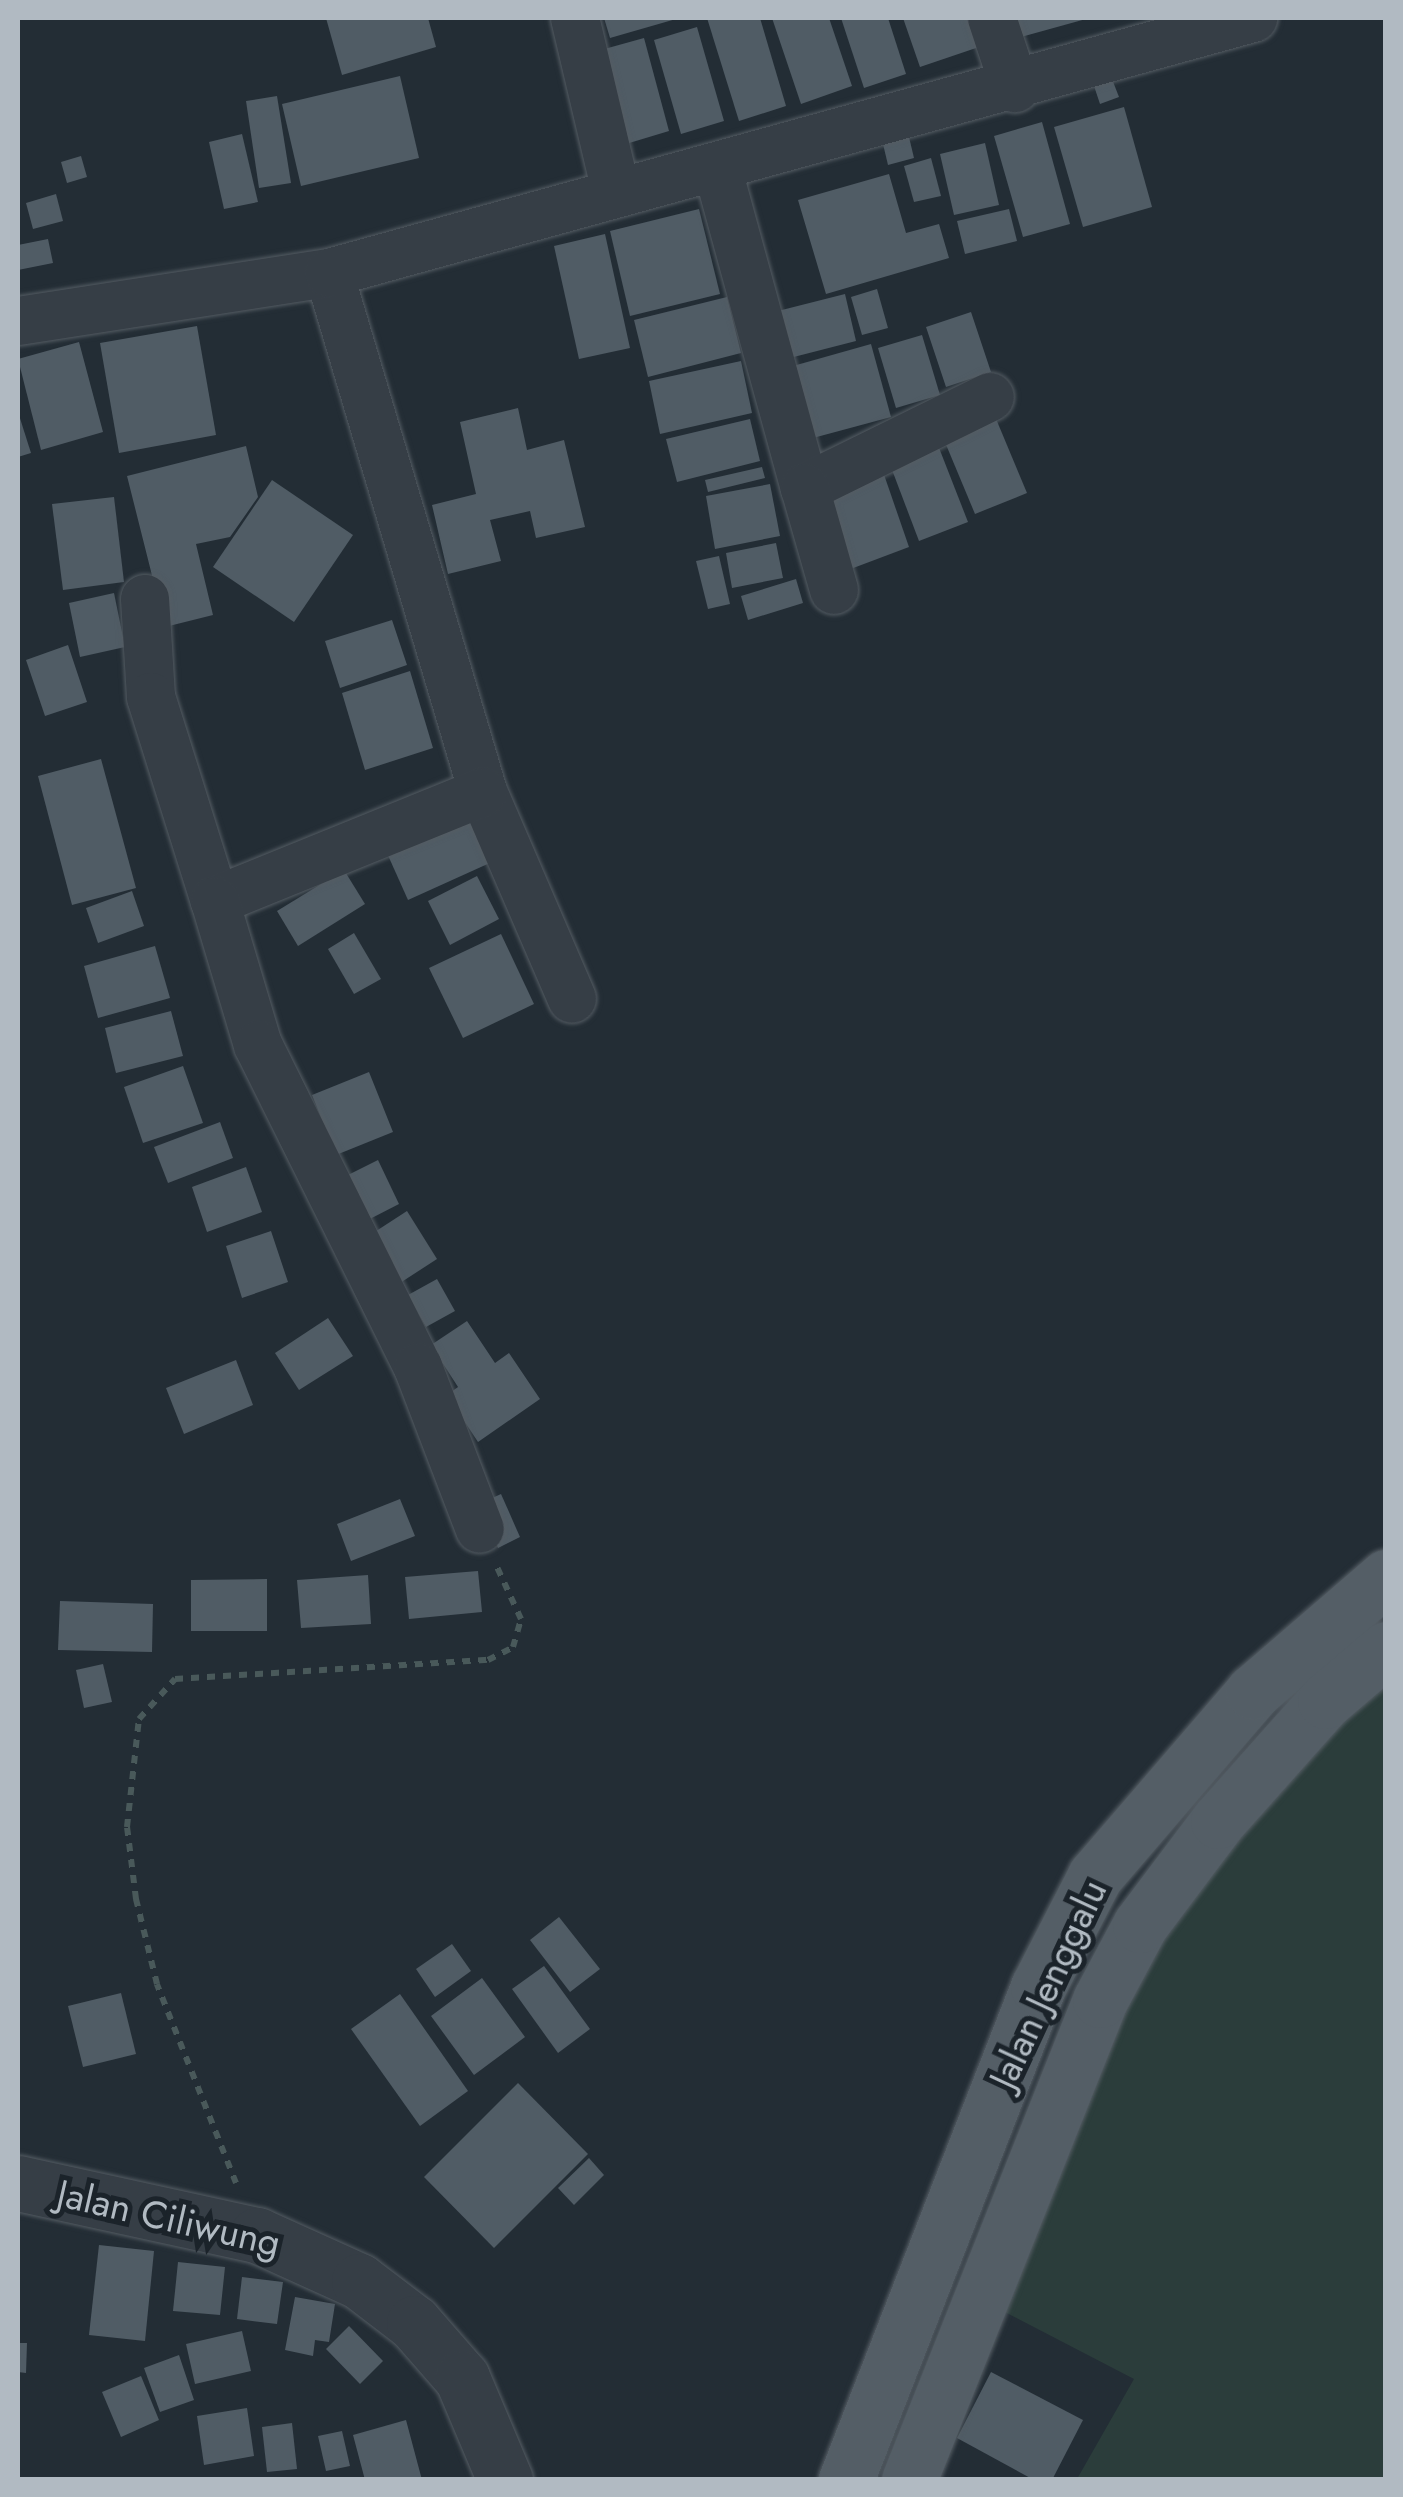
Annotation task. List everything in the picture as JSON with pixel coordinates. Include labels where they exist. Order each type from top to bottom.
[{"type":"main road","name":"Jalan Jenggalu","points":[[846,2480],[1038,1986],[1095,1876],[1253,1692],[1386,1577]]},
{"type":"main road","name":"Jalan Jenggalu","points":[[909,2480],[1100,2000],[1140,1924],[1242,1794],[1386,1649]]},
{"type":"street","points":[[575,18],[616,192]]},
{"type":"street","points":[[992,18],[1015,88]]},
{"type":"street","points":[[18,321],[328,273],[616,192],[1015,88],[1252,18]]},
{"type":"street","points":[[718,168],[834,590]]},
{"type":"street","points":[[328,273],[483,792],[572,999]]},
{"type":"street","points":[[805,488],[990,397]]},
{"type":"street","points":[[145,599],[151,697],[258,1045],[402,1332],[480,1528]]},
{"type":"street","points":[[216,900],[483,792]]},
{"type":"street","name":"Jalan Ciliwung","points":[[18,2183],[257,2235],[359,2281],[414,2323],[462,2378],[505,2480]]},
{"type":"path","points":[[257,2235],[186,2064],[136,1899],[127,1827],[139,1719],[175,1679],[488,1660],[513,1647],[520,1619],[480,1528]]},
{"type":"shaded area","points":[[1385,1680],[1385,2479],[1077,2479],[1134,2379],[999,2309],[1100,2000],[1228,1836]]},
{"type":"building","points":[[326,18],[428,18],[436,47],[342,75]]},
{"type":"building","points":[[604,18],[676,18],[676,19],[610,38]]},
{"type":"building","points":[[707,18],[760,18],[786,106],[739,121]]},
{"type":"building","points":[[772,18],[829,18],[852,86],[801,104]]},
{"type":"building","points":[[841,18],[888,18],[906,74],[864,88]]},
{"type":"building","points":[[903,18],[969,18],[979,47],[920,67]]},
{"type":"building","points":[[1016,18],[1086,18],[1086,19],[1021,37]]},
{"type":"building","points":[[697,27],[724,121],[681,134],[654,40]]},
{"type":"building","points":[[644,38],[669,131],[616,147],[590,53]]},
{"type":"building","points":[[400,76],[419,158],[301,186],[282,104]]},
{"type":"building","points":[[1112,79],[1119,97],[1100,104],[1094,86]]},
{"type":"building","points":[[277,96],[291,183],[259,188],[246,101]]},
{"type":"building","points":[[1124,107],[1152,207],[1083,227],[1054,127]]},
{"type":"building","points":[[1042,122],[1070,224],[1023,237],[994,136]]},
{"type":"building","points":[[242,134],[258,202],[224,209],[209,142]]},
{"type":"building","points":[[909,137],[914,158],[888,165],[883,144]]},
{"type":"building","points":[[985,143],[999,205],[954,215],[940,154]]},
{"type":"building","points":[[81,156],[87,177],[67,183],[61,162]]},
{"type":"building","points":[[931,158],[941,196],[914,202],[904,166]]},
{"type":"building","points":[[889,174],[906,233],[939,224],[949,258],[826,294],[798,200]]},
{"type":"building","points":[[56,194],[63,221],[33,229],[26,203]]},
{"type":"building","points":[[699,209],[720,294],[630,316],[610,231]]},
{"type":"building","points":[[1009,209],[1017,241],[965,254],[957,221]]},
{"type":"building","points":[[605,234],[630,348],[579,359],[554,246]]},
{"type":"building","points":[[48,239],[53,263],[18,270],[18,245]]},
{"type":"building","points":[[877,289],[888,328],[862,335],[851,297]]},
{"type":"building","points":[[845,294],[856,341],[782,360],[770,313]]},
{"type":"building","points":[[727,297],[741,353],[648,377],[634,320]]},
{"type":"building","points":[[971,312],[991,372],[946,387],[926,327]]},
{"type":"building","points":[[197,326],[216,435],[119,453],[100,343]]},
{"type":"building","points":[[922,335],[940,395],[896,408],[878,348]]},
{"type":"building","points":[[79,342],[103,432],[41,450],[18,359]]},
{"type":"building","points":[[871,344],[891,417],[813,438],[793,366]]},
{"type":"building","points":[[741,361],[752,413],[660,434],[649,381]]},
{"type":"building","points":[[518,408],[527,450],[564,440],[585,527],[536,538],[530,511],[490,520],[501,561],[448,574],[432,505],[476,494],[460,422]]},
{"type":"building","points":[[18,412],[31,453],[18,457]]},
{"type":"building","points":[[994,414],[1027,493],[975,514],[942,435]]},
{"type":"building","points":[[750,419],[760,461],[677,482],[666,439]]},
{"type":"building","points":[[934,435],[968,522],[919,541],[886,454]]},
{"type":"building","points":[[246,446],[258,497],[230,537],[196,544],[213,615],[165,627],[127,476]]},
{"type":"building","points":[[880,463],[909,547],[840,573],[810,489]]},
{"type":"building","points":[[762,467],[765,478],[708,492],[705,480]]},
{"type":"building","points":[[272,480],[353,535],[294,622],[213,567]]},
{"type":"building","points":[[770,484],[780,536],[715,549],[706,496]]},
{"type":"building","points":[[114,497],[124,582],[63,590],[52,504]]},
{"type":"building","points":[[776,543],[783,578],[732,588],[726,553]]},
{"type":"building","points":[[719,556],[730,604],[708,609],[696,561]]},
{"type":"building","points":[[796,579],[803,603],[748,620],[741,596]]},
{"type":"building","points":[[114,593],[125,647],[80,657],[69,603]]},
{"type":"building","points":[[392,620],[407,665],[340,688],[325,641]]},
{"type":"building","points":[[68,645],[87,702],[45,716],[26,660]]},
{"type":"building","points":[[410,671],[433,748],[365,770],[342,693]]},
{"type":"building","points":[[101,759],[136,888],[72,905],[38,776]]},
{"type":"building","points":[[466,804],[492,862],[408,900],[382,842]]},
{"type":"building","points":[[344,870],[365,904],[298,946],[277,911]]},
{"type":"building","points":[[477,876],[499,919],[450,945],[428,901]]},
{"type":"building","points":[[132,891],[144,926],[98,943],[86,908]]},
{"type":"building","points":[[354,933],[381,979],[354,994],[328,949]]},
{"type":"building","points":[[501,934],[534,1004],[463,1038],[429,968]]},
{"type":"building","points":[[155,946],[170,998],[98,1018],[84,966]]},
{"type":"building","points":[[171,1011],[183,1056],[116,1073],[105,1028]]},
{"type":"building","points":[[183,1066],[203,1123],[143,1143],[124,1087]]},
{"type":"building","points":[[369,1072],[393,1132],[336,1155],[312,1095]]},
{"type":"building","points":[[220,1122],[233,1158],[168,1183],[154,1147]]},
{"type":"building","points":[[378,1160],[399,1204],[364,1222],[342,1178]]},
{"type":"building","points":[[246,1167],[262,1212],[207,1232],[192,1187]]},
{"type":"building","points":[[407,1211],[437,1259],[400,1283],[370,1235]]},
{"type":"building","points":[[271,1231],[288,1282],[242,1298],[226,1246]]},
{"type":"building","points":[[437,1279],[455,1311],[426,1327],[408,1295]]},
{"type":"building","points":[[328,1318],[353,1356],[299,1390],[275,1353]]},
{"type":"building","points":[[467,1321],[495,1363],[509,1353],[540,1399],[478,1442],[447,1395],[458,1387],[431,1345]]},
{"type":"building","points":[[236,1360],[253,1405],[184,1434],[166,1388]]},
{"type":"building","points":[[501,1494],[520,1537],[498,1548],[479,1504]]},
{"type":"building","points":[[400,1499],[415,1536],[351,1561],[337,1524]]},
{"type":"building","points":[[478,1571],[482,1612],[409,1619],[405,1577]]},
{"type":"building","points":[[368,1575],[371,1624],[301,1628],[297,1580]]},
{"type":"building","points":[[267,1579],[267,1631],[191,1631],[191,1580]]},
{"type":"building","points":[[60,1601],[153,1604],[152,1652],[58,1650]]},
{"type":"building","points":[[103,1664],[112,1702],[84,1708],[76,1670]]},
{"type":"building","points":[[559,1917],[600,1969],[570,1992],[530,1940]]},
{"type":"building","points":[[452,1944],[471,1971],[435,1997],[416,1969]]},
{"type":"building","points":[[544,1966],[590,2029],[558,2053],[512,1989]]},
{"type":"building","points":[[482,1978],[525,2037],[474,2075],[431,2016]]},
{"type":"building","points":[[121,1993],[136,2054],[83,2067],[68,2006]]},
{"type":"building","points":[[400,1994],[468,2091],[420,2126],[351,2029]]},
{"type":"building","points":[[518,2083],[588,2154],[494,2248],[424,2177]]},
{"type":"building","points":[[589,2158],[604,2175],[574,2205],[558,2188]]},
{"type":"building","points":[[99,2245],[154,2251],[145,2341],[89,2335]]},
{"type":"building","points":[[178,2262],[225,2267],[220,2315],[173,2311]]},
{"type":"building","points":[[242,2277],[283,2282],[277,2324],[237,2319]]},
{"type":"building","points":[[295,2297],[335,2304],[329,2342],[315,2340],[313,2356],[285,2350]]},
{"type":"building","points":[[349,2326],[383,2361],[360,2384],[326,2349]]},
{"type":"building","points":[[242,2331],[251,2371],[195,2384],[186,2344]]},
{"type":"building","points":[[18,2343],[27,2343],[26,2373],[18,2372]]},
{"type":"building","points":[[179,2355],[194,2400],[160,2412],[144,2368]]},
{"type":"building","points":[[991,2372],[1083,2420],[1052,2480],[1034,2480],[957,2438]]},
{"type":"building","points":[[141,2376],[159,2420],[121,2437],[102,2392]]},
{"type":"building","points":[[247,2408],[254,2456],[204,2465],[197,2416]]},
{"type":"building","points":[[406,2420],[422,2480],[365,2480],[353,2435]]},
{"type":"building","points":[[292,2423],[297,2469],[267,2472],[262,2427]]},
{"type":"building","points":[[342,2431],[350,2466],[326,2471],[318,2436]]}]
